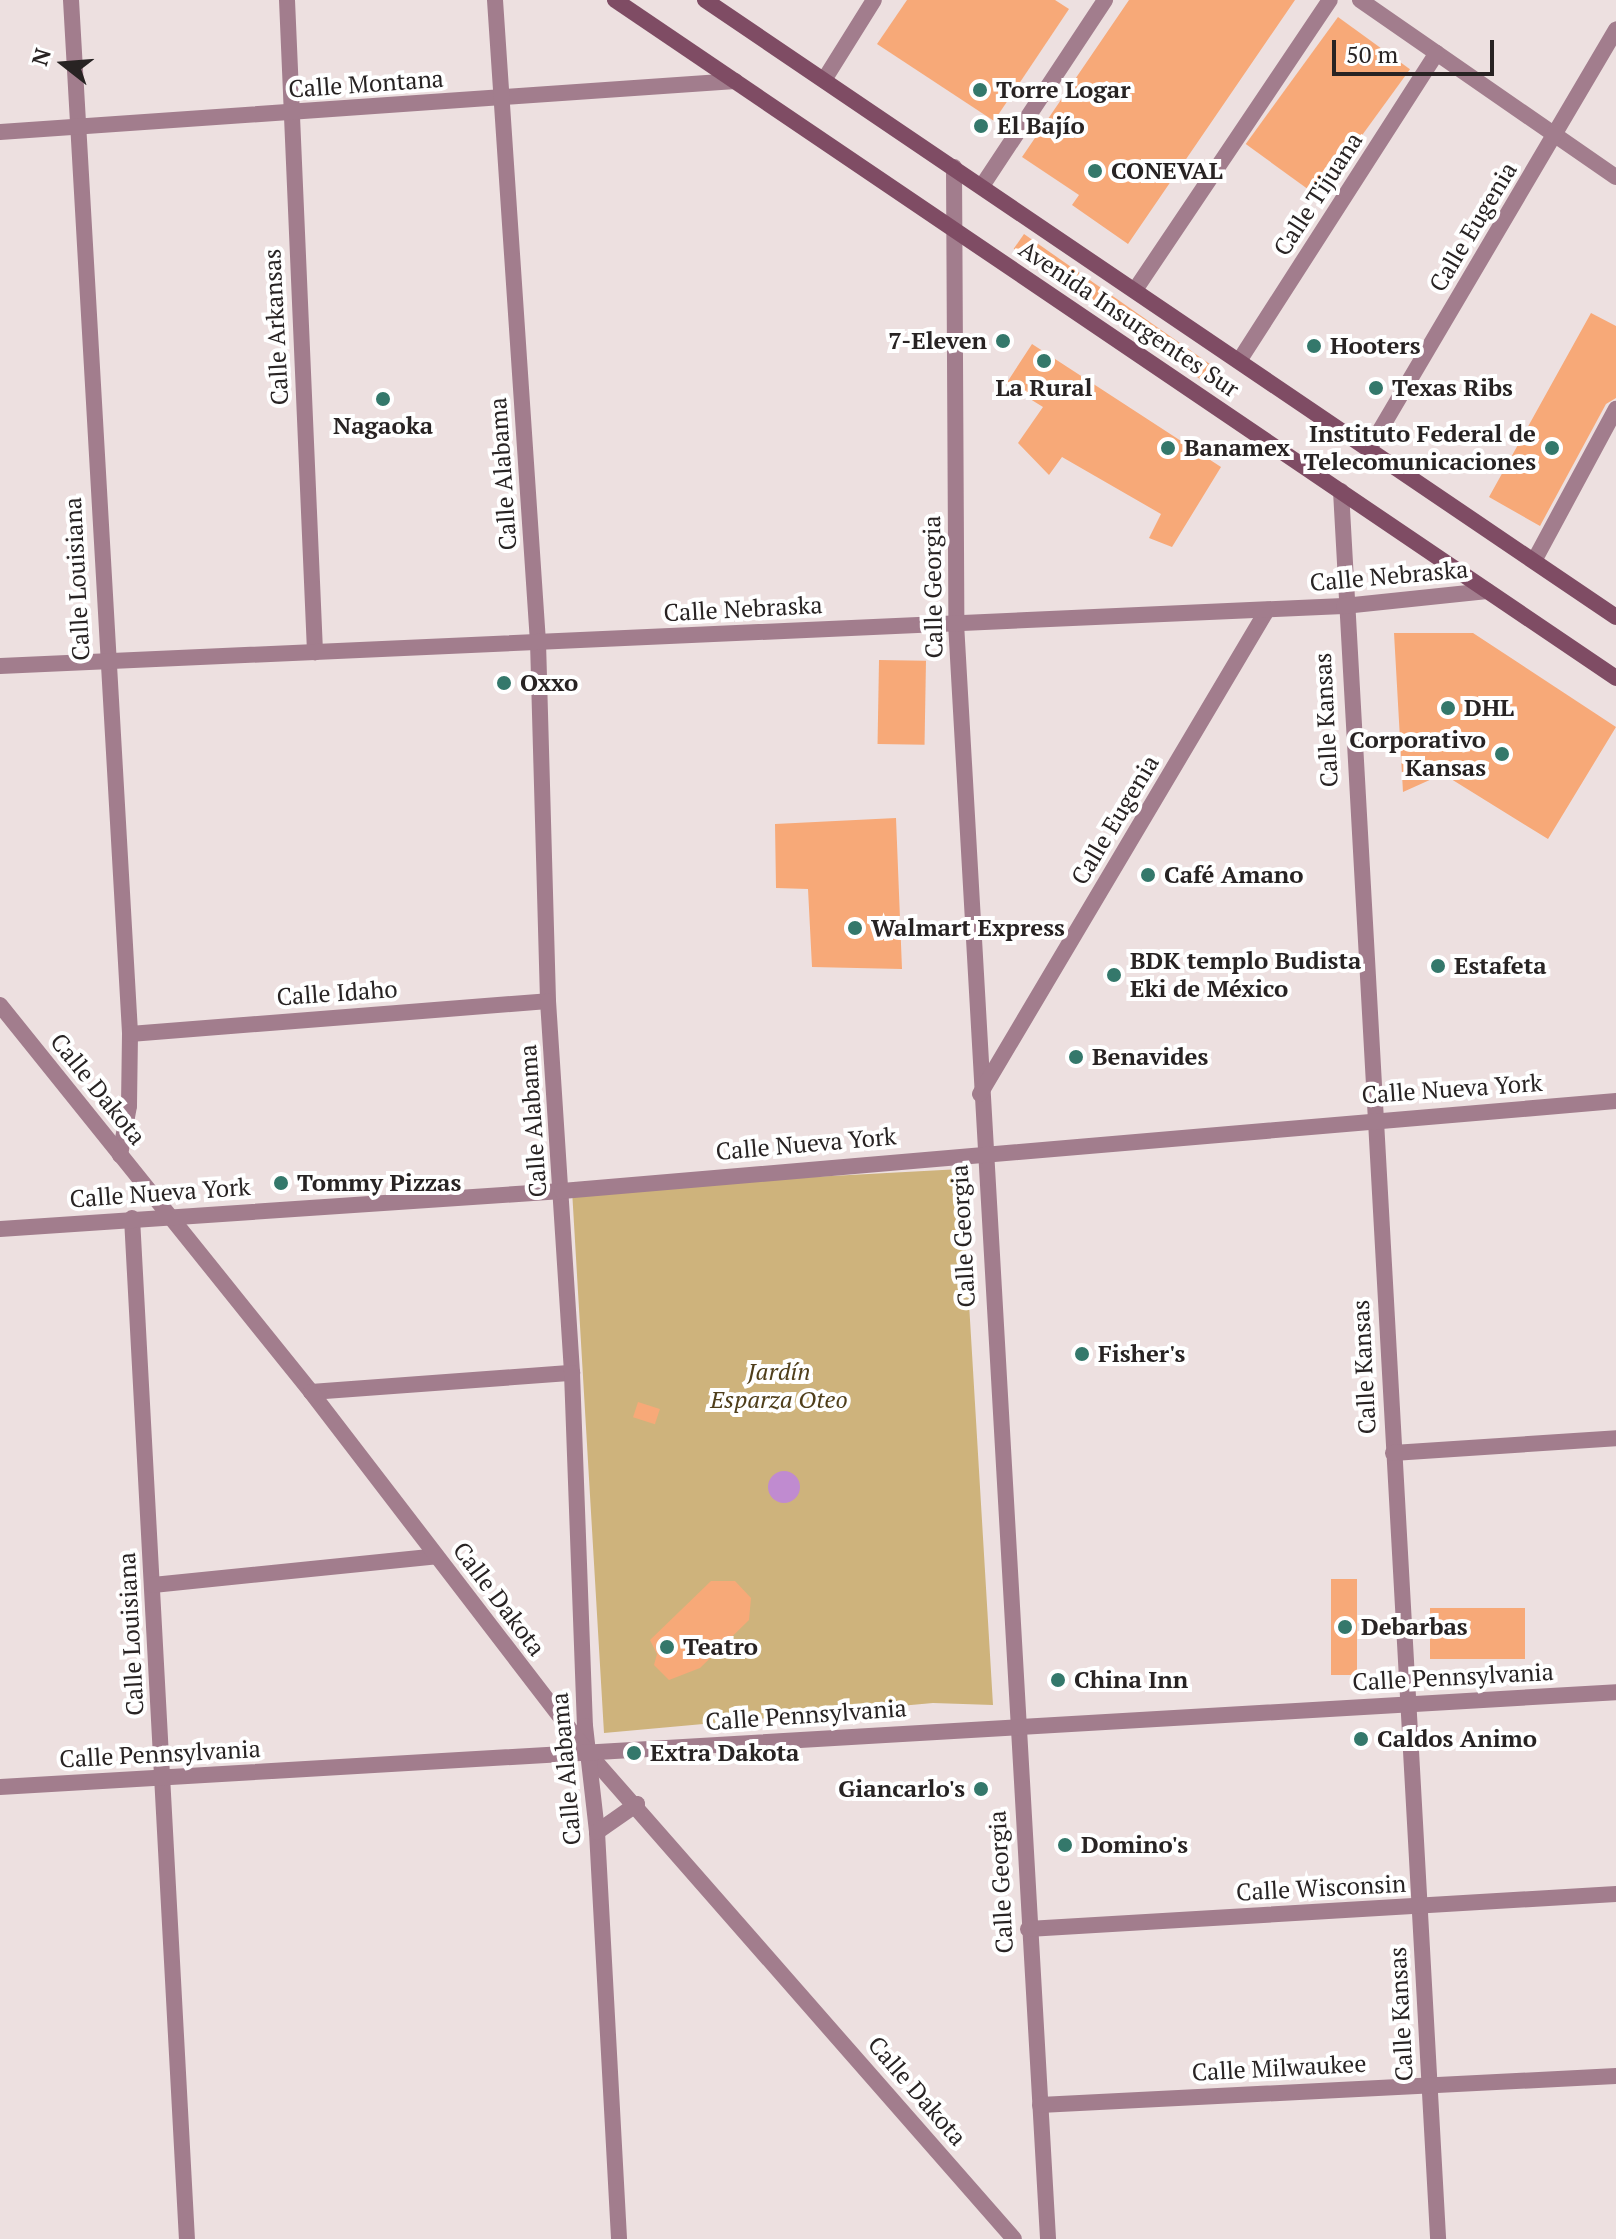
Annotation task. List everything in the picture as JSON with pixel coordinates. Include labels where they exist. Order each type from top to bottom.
[{"type":"main road","name":"Avenida Insurgentes Sur","points":[[615,0],[1616,678]]},
{"type":"main road","name":"Avenida Insurgentes Sur","points":[[705,0],[1611,610]]},
{"type":"street","name":"Calle Louisiana","points":[[71,0],[105,661],[130,1034],[129,1106],[120,1155]]},
{"type":"street","name":"Calle Arkansas","points":[[287,0],[315,652]]},
{"type":"street","name":"Calle Alabama","points":[[495,0],[538,642],[548,1001],[572,1373],[588,1753],[597,1832],[619,2239]]},
{"type":"street","points":[[824,80],[874,0]]},
{"type":"street","points":[[982,186],[1105,0]]},
{"type":"street","points":[[1135,290],[1330,0]]},
{"type":"street","points":[[1360,0],[1616,177]]},
{"type":"street","name":"Calle Eugenia","points":[[1369,449],[1616,29]]},
{"type":"street","name":"Calle Tijuana","points":[[1239,361],[1437,53]]},
{"type":"street","name":"Calle Montana","points":[[0,132],[502,100],[735,81]]},
{"type":"street","name":"Calle Georgia","points":[[954,167],[956,623],[982,1152],[1048,2239]]},
{"type":"street","points":[[1534,561],[1616,409]]},
{"type":"street","name":"Calle Kansas","points":[[1341,491],[1344,606],[1438,2239]]},
{"type":"street","name":"Calle Nebraska","points":[[0,666],[1267,610],[1344,606],[1487,591]]},
{"type":"street","name":"Calle Eugenia","points":[[979,1096],[1267,610]]},
{"type":"street","name":"Calle Idaho","points":[[130,1034],[548,1001]]},
{"type":"street","name":"Calle Dakota","points":[[0,1005],[311,1392],[588,1753],[637,1804],[1014,2239]]},
{"type":"street","name":"Calle Nueva York","points":[[0,1229],[171,1215],[562,1191],[982,1152],[1616,1101]]},
{"type":"street","name":"Calle Louisiana","points":[[132,1218],[187,2239]]},
{"type":"street","points":[[311,1392],[572,1373]]},
{"type":"street","points":[[1393,1453],[1616,1438]]},
{"type":"street","points":[[153,1585],[437,1556]]},
{"type":"street","name":"Calle Pennsylvania","points":[[0,1787],[1616,1692]]},
{"type":"street","points":[[597,1832],[637,1804]]},
{"type":"street","name":"Calle Wisconsin","points":[[1028,1929],[1616,1894]]},
{"type":"street","name":"Calle Milwaukee","points":[[1040,2105],[1616,2076]]},
{"type":"green space","name":"Jardín Esparza Oteo","points":[[961,1169],[993,1705],[933,1703],[604,1733],[572,1190]]},
{"type":"shaded area","points":[[784,1471],[795,1476],[800,1487],[795,1498],[784,1503],[773,1498],[768,1487],[773,1476]]},
{"type":"building","name":"Torre Logar","points":[[907,0],[1055,0],[1069,9],[994,121],[877,44]]},
{"type":"building","points":[[1129,0],[1295,0],[1128,244],[1072,205],[1079,195],[1022,157]]},
{"type":"building","points":[[1338,17],[1410,69],[1318,196],[1246,144]]},
{"type":"building","points":[[1024,234],[1217,369],[1207,384],[1014,249]]},
{"type":"building","name":"Instituto Federal de Telecomunicaciones","points":[[1591,313],[1616,326],[1616,398],[1606,404],[1540,526],[1489,497]]},
{"type":"building","points":[[1032,344],[1221,467],[1172,547],[1149,538],[1161,514],[1062,457],[1049,475],[1018,443],[1043,407],[1006,384]]},
{"type":"building","name":"Corporativo Kansas","points":[[1394,633],[1473,633],[1616,727],[1548,839],[1443,774],[1403,792]]},
{"type":"building","points":[[879,660],[926,661],[925,745],[878,744]]},
{"type":"building","name":"Walmart Express","points":[[896,818],[902,969],[812,967],[808,889],[776,888],[775,824]]},
{"type":"building","points":[[638,1402],[660,1409],[655,1424],[633,1417]]},
{"type":"building","name":"Debarbas","points":[[1331,1579],[1357,1579],[1357,1675],[1331,1675]]},
{"type":"building","points":[[711,1581],[735,1581],[751,1598],[749,1620],[700,1668],[669,1680],[654,1665],[657,1654],[650,1640]]},
{"type":"building","points":[[1430,1608],[1525,1608],[1525,1659],[1430,1659]]},
{"type":"place","name":"Torre Logar","points":[[980,90]]},
{"type":"place","name":"El Bajío","points":[[981,126]]},
{"type":"place","name":"CONEVAL","points":[[1095,171]]},
{"type":"place","name":"7-Eleven","points":[[1003,341]]},
{"type":"place","name":"Hooters","points":[[1314,346]]},
{"type":"place","name":"La Rural","points":[[1044,361]]},
{"type":"place","name":"Texas Ribs","points":[[1376,388]]},
{"type":"place","name":"Nagaoka","points":[[383,399]]},
{"type":"place","name":"Banamex","points":[[1168,448]]},
{"type":"place","name":"Instituto Federal de Telecomunicaciones","points":[[1552,448]]},
{"type":"place","name":"Oxxo","points":[[504,683]]},
{"type":"place","name":"DHL","points":[[1448,708]]},
{"type":"place","name":"Corporativo Kansas","points":[[1502,754]]},
{"type":"place","name":"Café Amano","points":[[1148,875]]},
{"type":"place","name":"Walmart Express","points":[[855,928]]},
{"type":"place","name":"Estafeta","points":[[1438,966]]},
{"type":"place","name":"BDK templo Budista Eki de México","points":[[1114,975]]},
{"type":"place","name":"Benavides","points":[[1076,1057]]},
{"type":"place","name":"Tommy Pizzas","points":[[281,1183]]},
{"type":"place","name":"Fisher's","points":[[1082,1354]]},
{"type":"place","name":"Debarbas","points":[[1345,1627]]},
{"type":"place","name":"Teatro","points":[[667,1647]]},
{"type":"place","name":"China Inn","points":[[1058,1680]]},
{"type":"place","name":"Caldos Animo","points":[[1361,1739]]},
{"type":"place","name":"Extra Dakota","points":[[634,1753]]},
{"type":"place","name":"Giancarlo's","points":[[981,1789]]},
{"type":"place","name":"Domino's","points":[[1065,1845]]}]
